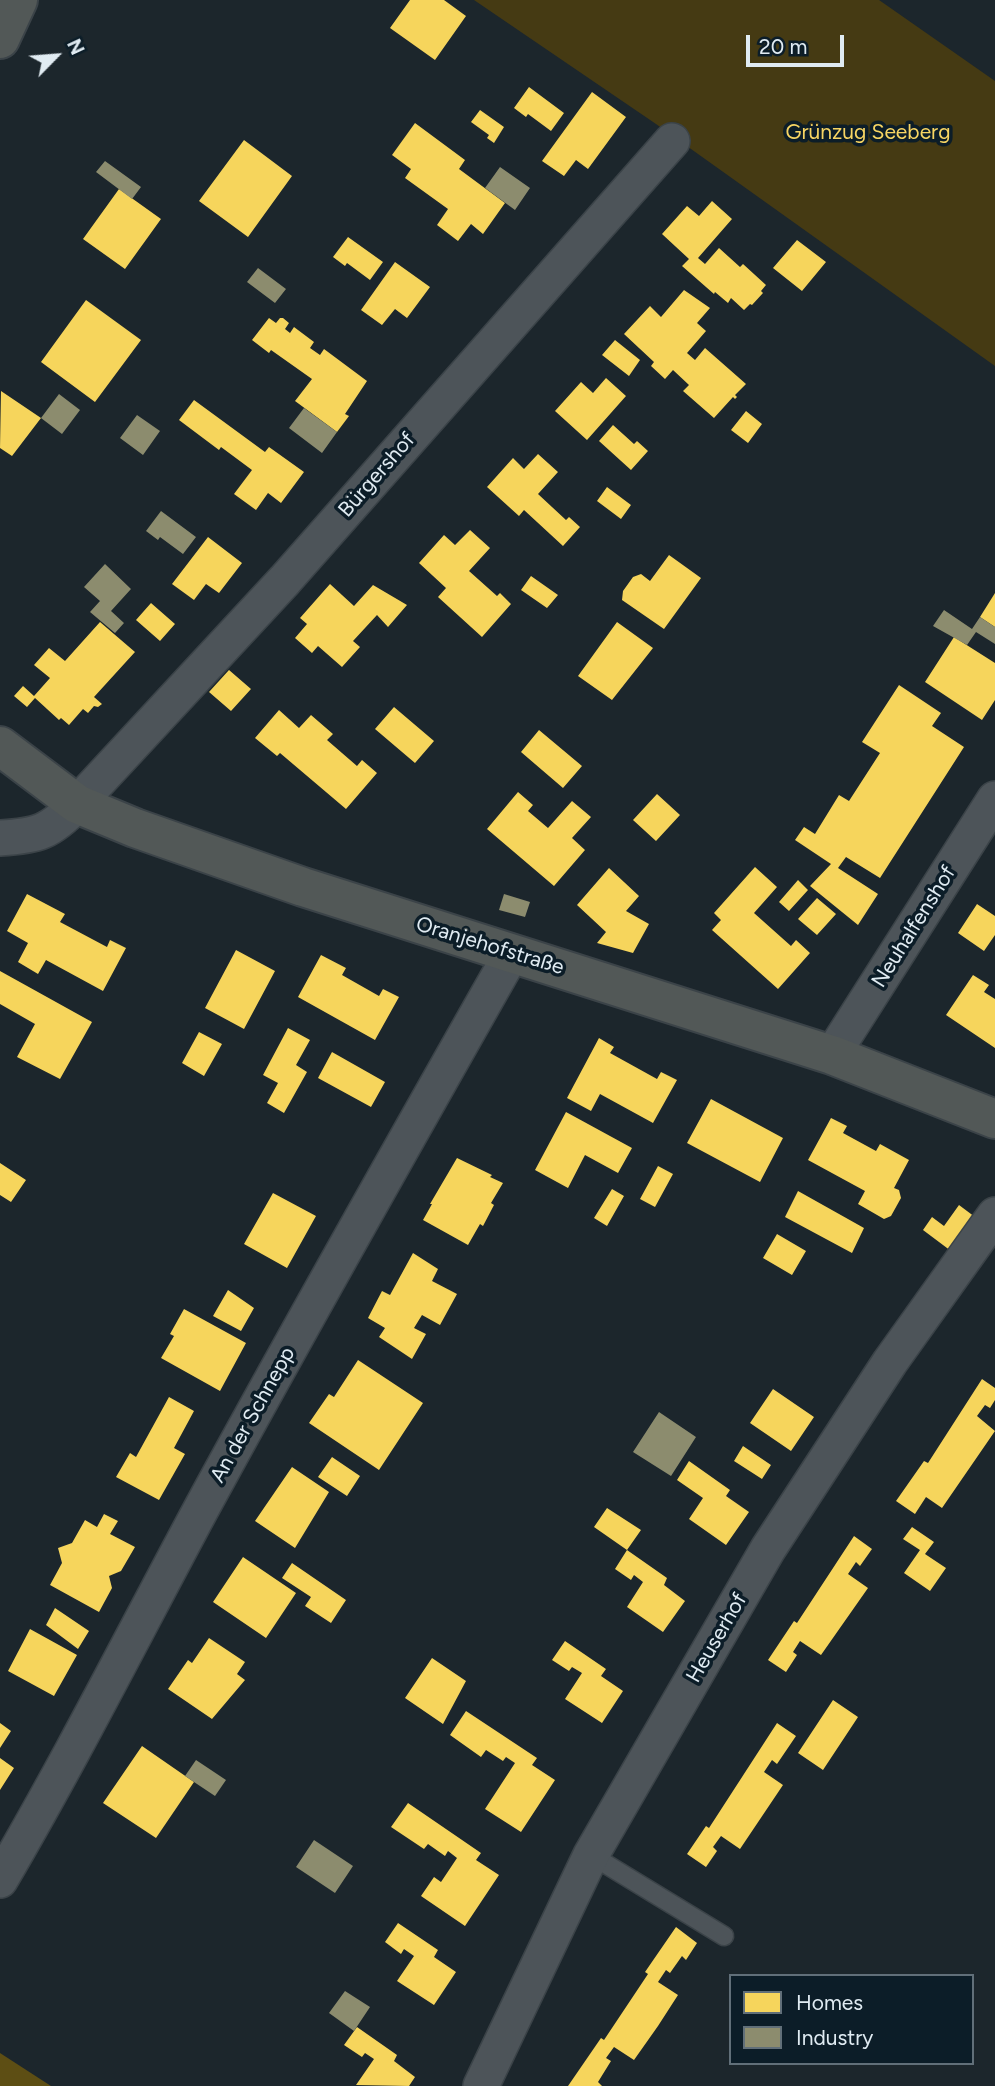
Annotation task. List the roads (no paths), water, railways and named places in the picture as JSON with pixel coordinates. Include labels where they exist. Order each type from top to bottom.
[{"type":"street","points":[[0,40],[18,0]]},
{"type":"street","name":"Bürgershof","points":[[0,838],[31,837],[58,824],[285,580],[672,141]]},
{"type":"street","name":"Oranjehofstraße","points":[[0,746],[77,804],[135,828],[276,878],[832,1055],[995,1119]]},
{"type":"street","name":"Neuhalfenshof","points":[[832,1055],[995,799]]},
{"type":"street","name":"An der Schnepp","points":[[0,1880],[40,1813],[326,1281],[512,953]]},
{"type":"street","name":"Heuserhof","points":[[481,2086],[592,1855],[768,1549],[890,1362],[995,1216]]},
{"type":"lane","points":[[592,1855],[724,1936]]},
{"type":"park label","name":"Grünzug Seeberg","points":[[868,133]]}]
